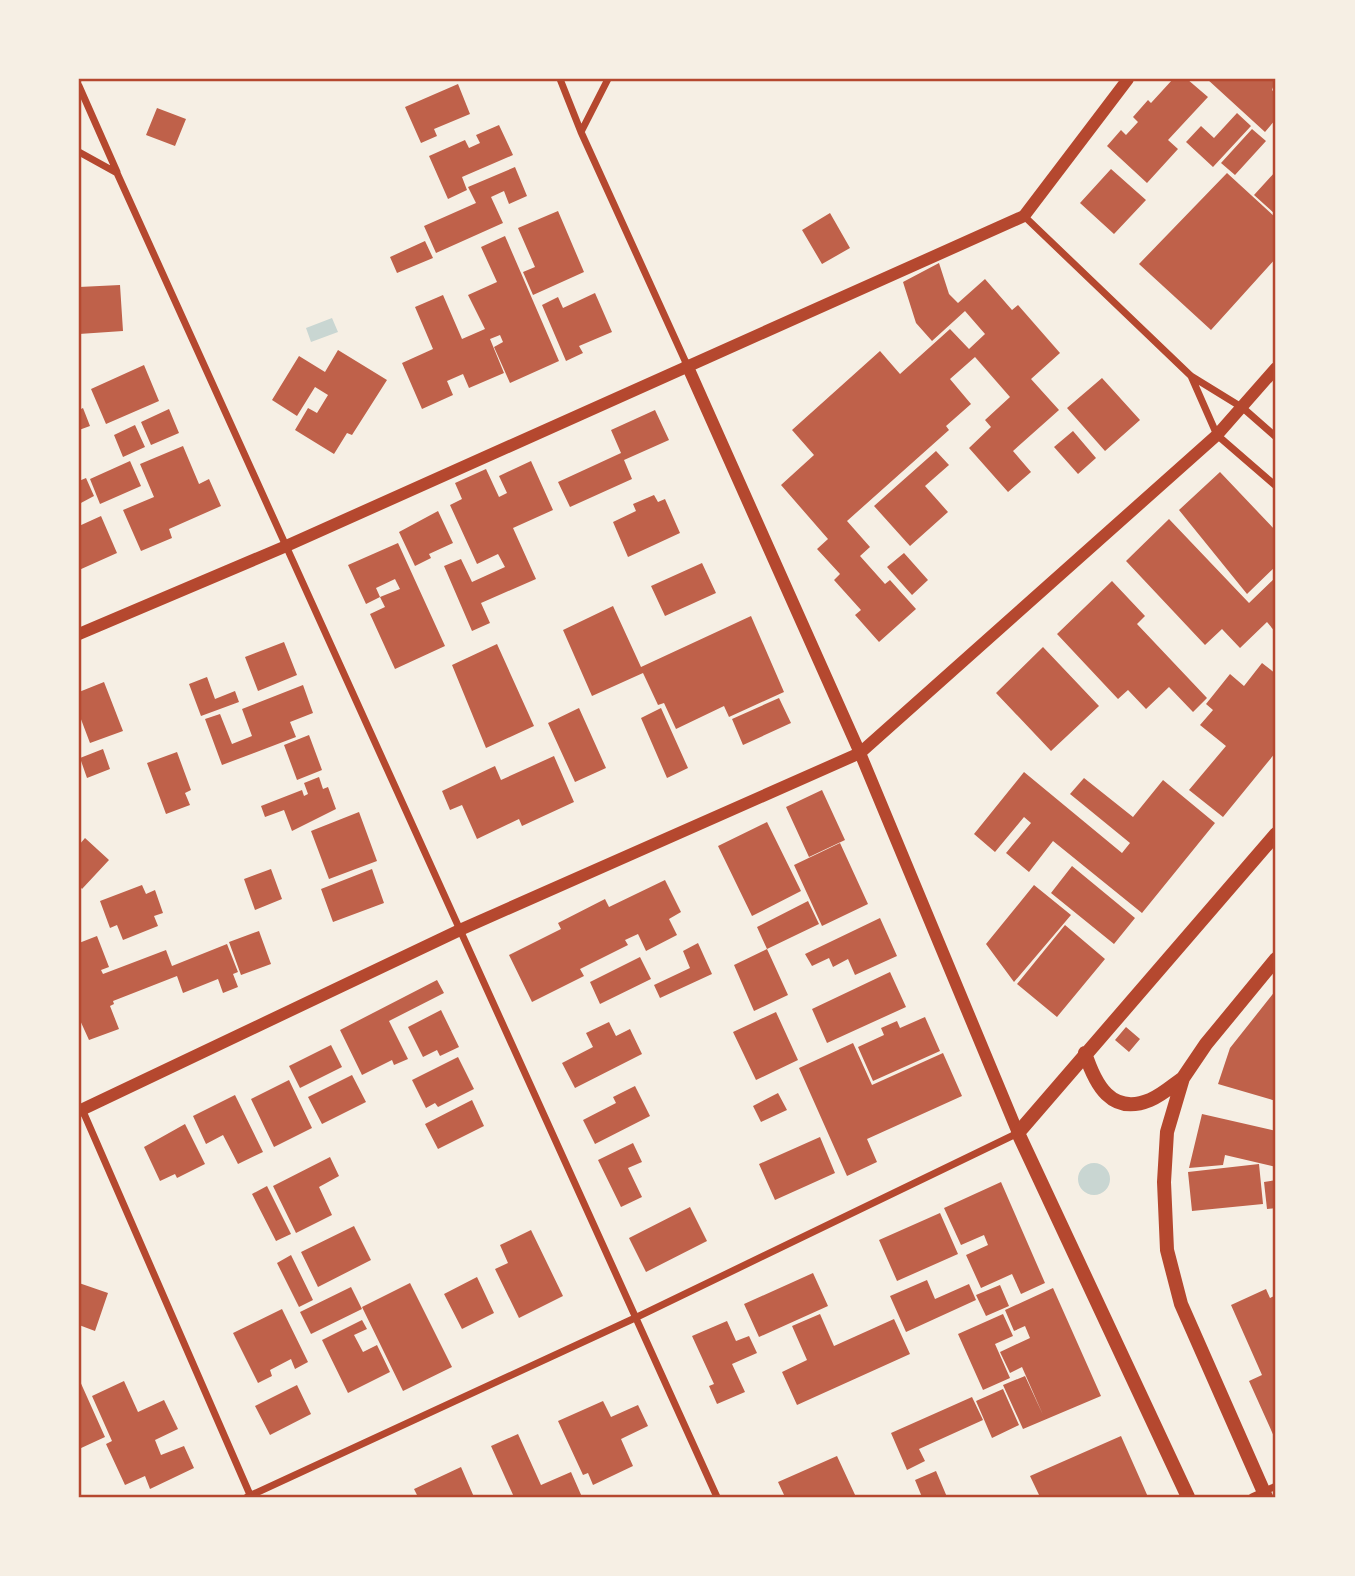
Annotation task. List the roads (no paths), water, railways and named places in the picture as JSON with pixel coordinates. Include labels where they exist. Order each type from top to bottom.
[{"type":"main road","points":[[1188,1497],[1018,1133],[1276,834]]},
{"type":"main road","points":[[1265,1493],[1181,1304],[1167,1250],[1164,1182],[1167,1132],[1183,1078],[1206,1044],[1276,959]]},
{"type":"main road","points":[[1086,1053],[1094,1081],[1107,1096],[1129,1104],[1150,1100],[1183,1078]]},
{"type":"street","points":[[560,79],[581,132],[860,753],[1018,1133],[635,1318],[249,1497],[80,1110],[462,929],[860,753],[1217,435],[1276,368]]},
{"type":"street","points":[[581,132],[608,79]]},
{"type":"street","points":[[79,634],[284,547],[1024,216],[1128,79]]},
{"type":"street","points":[[79,86],[284,547],[462,929],[717,1497]]},
{"type":"street","points":[[79,152],[117,173]]},
{"type":"street","points":[[1024,216],[1191,376],[1242,408],[1276,437]]},
{"type":"street","points":[[1191,376],[1217,435],[1276,486]]}]
